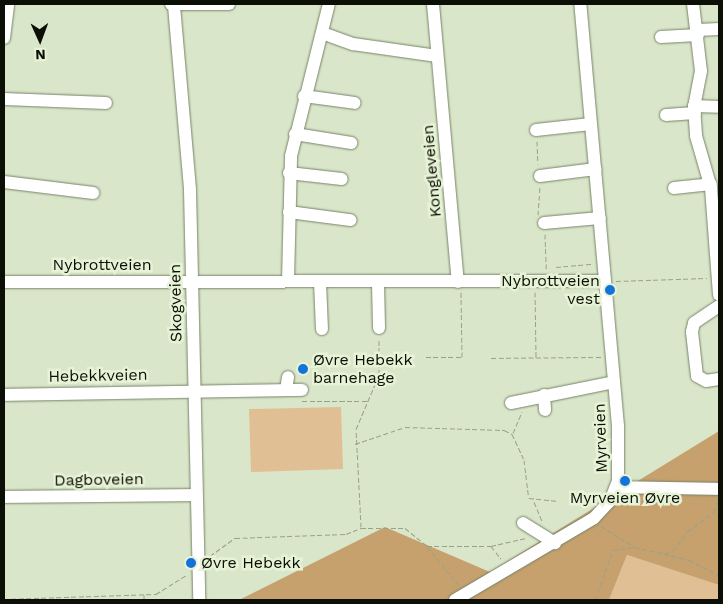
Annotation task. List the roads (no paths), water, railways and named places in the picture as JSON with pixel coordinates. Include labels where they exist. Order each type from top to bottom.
[{"type":"street","points":[[4,38],[8,4],[14,4]]},
{"type":"street","points":[[172,5],[229,4]]},
{"type":"street","points":[[288,281],[289,172],[304,96],[324,34],[329,4]]},
{"type":"street","name":"Kongleveien","points":[[433,4],[458,282]]},
{"type":"street","name":"Myrveien","points":[[460,597],[555,543],[594,518],[617,487],[620,457],[580,4]]},
{"type":"street","points":[[693,4],[698,32],[701,71],[694,109],[698,148],[714,187],[719,295]]},
{"type":"street","name":"Skogveien","points":[[172,5],[193,281],[193,390],[199,600]]},
{"type":"street","points":[[661,37],[719,29]]},
{"type":"street","points":[[324,34],[381,48],[438,56]]},
{"type":"street","points":[[304,96],[355,103]]},
{"type":"street","points":[[4,99],[106,102]]},
{"type":"street","points":[[666,115],[694,109],[716,107]]},
{"type":"street","points":[[536,130],[591,124]]},
{"type":"street","points":[[295,134],[351,143]]},
{"type":"street","points":[[538,173],[596,169]]},
{"type":"street","points":[[289,172],[342,179]]},
{"type":"street","points":[[4,182],[93,193]]},
{"type":"street","points":[[674,188],[714,187]]},
{"type":"street","points":[[289,212],[350,220]]},
{"type":"street","points":[[544,223],[600,218]]},
{"type":"street","name":"Nybrottveien","points":[[4,282],[288,281],[535,283],[605,281]]},
{"type":"street","points":[[320,282],[322,329]]},
{"type":"street","points":[[378,283],[379,328]]},
{"type":"street","points":[[719,306],[694,323],[692,332],[697,376],[706,381],[719,379]]},
{"type":"street","points":[[511,403],[525,398],[614,382]]},
{"type":"street","name":"Hebekkveien","points":[[4,395],[193,390],[262,383],[292,386]]},
{"type":"street","points":[[544,395],[545,410]]},
{"type":"street","points":[[617,487],[719,489]]},
{"type":"street","name":"Dagboveien","points":[[4,497],[195,495]]},
{"type":"street","points":[[523,523],[542,532],[555,543]]},
{"type":"place","name":"Nybrottveien vest","points":[[610,290]]},
{"type":"place","name":"Øvre Hebekk barnehage","points":[[303,369]]},
{"type":"place","name":"Myrveien Øvre","points":[[625,481]]},
{"type":"place","name":"Øvre Hebekk","points":[[191,563]]}]
